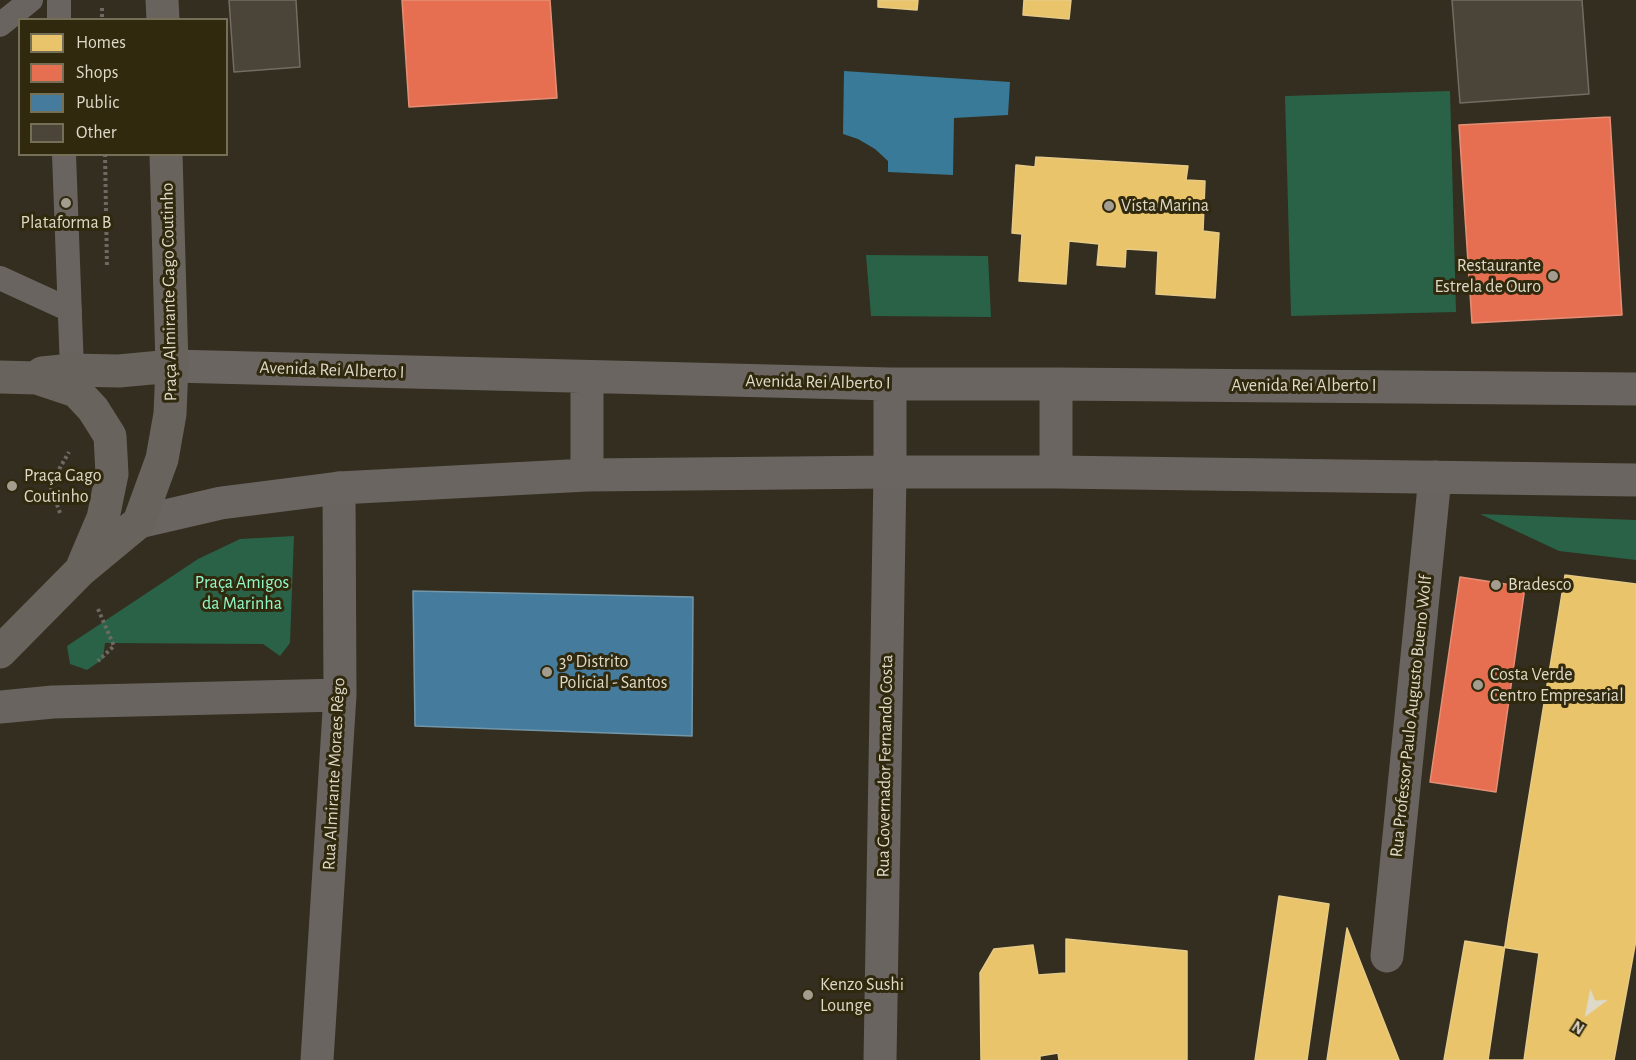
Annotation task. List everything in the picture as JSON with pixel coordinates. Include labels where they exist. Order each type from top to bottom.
[{"type":"main road","points":[[162,0],[163,18]]},
{"type":"main road","name":"Praça Almirante Gago Coutinho","points":[[139,522],[162,459],[170,414],[172,366],[166,156]]},
{"type":"main road","name":"Avenida Rei Alberto I","points":[[0,377],[72,370],[119,371],[172,366],[890,384],[1636,389]]},
{"type":"main road","points":[[0,377],[37,378],[76,391],[93,409],[110,436],[112,474],[103,518],[81,570]]},
{"type":"main road","points":[[586,377],[587,475]]},
{"type":"main road","points":[[890,384],[890,472]]},
{"type":"main road","points":[[1056,384],[1056,472]]},
{"type":"main road","points":[[0,652],[81,570],[139,522],[221,503],[339,488],[587,475],[890,472],[1636,480]]},
{"type":"street","name":"Rua Governador Fernando Costa","points":[[880,1060],[890,472]]},
{"type":"street","name":"Rua Professor Paulo Augusto Bueno Wolf","points":[[1387,956],[1435,477]]},
{"type":"street","name":"Rua Almirante Moraes Rêgo","points":[[317,1060],[340,695],[339,488]]},
{"type":"street","points":[[0,707],[53,702],[340,695]]},
{"type":"lane","points":[[0,25],[30,0]]},
{"type":"lane","points":[[59,0],[60,18]]},
{"type":"lane","points":[[64,156],[72,370]]},
{"type":"lane","points":[[0,278],[70,310]]},
{"type":"path","points":[[102,8],[102,18]]},
{"type":"path","points":[[105,156],[107,269]]},
{"type":"green space","points":[[1450,91],[1456,312],[1291,316],[1285,96]]},
{"type":"green space","points":[[866,255],[988,256],[991,317],[871,316]]},
{"type":"green space","points":[[1480,514],[1636,520],[1636,560],[1559,551]]},
{"type":"green space","name":"Praça Amigos da Marinha","points":[[294,536],[290,643],[280,656],[263,644],[105,643],[103,659],[87,670],[70,664],[67,646],[198,559],[240,539]]},
{"type":"water","points":[[844,71],[1010,82],[1008,115],[954,118],[953,175],[888,172],[888,161],[875,149],[858,139],[843,134]]},
{"type":"building: Homes","points":[[878,0],[918,0],[917,10],[878,7]]},
{"type":"building: Homes","points":[[1024,0],[1071,0],[1069,19],[1023,15]]},
{"type":"building: Homes","name":"Vista Marina","points":[[1036,157],[1188,166],[1186,180],[1205,181],[1203,231],[1219,233],[1215,298],[1156,294],[1158,251],[1126,249],[1125,267],[1097,265],[1099,244],[1069,241],[1066,284],[1019,281],[1022,234],[1012,233],[1016,165],[1035,167]]},
{"type":"building: Homes","points":[[1565,575],[1636,584],[1636,940],[1614,1060],[1488,1060],[1509,918]]},
{"type":"building: Homes","points":[[1279,896],[1329,904],[1307,1060],[1255,1060]]},
{"type":"building: Homes","points":[[1347,928],[1399,1060],[1327,1060]]},
{"type":"building: Homes","points":[[1066,939],[1187,951],[1187,1060],[1059,1060],[1058,1053],[1040,1056],[1040,1060],[981,1060],[980,973],[994,949],[1033,945],[1038,975],[1066,973]]},
{"type":"building: Homes","points":[[1465,941],[1539,953],[1524,1060],[1444,1060]]},
{"type":"building: Shops","points":[[402,0],[550,0],[557,98],[409,107]]},
{"type":"building: Shops","points":[[1610,117],[1622,315],[1472,323],[1459,125]]},
{"type":"building: Shops","name":"Costa Verde Centro Empresarial","points":[[1460,577],[1525,587],[1496,792],[1430,782]]},
{"type":"building: Public","points":[[413,591],[693,597],[692,736],[415,726]]},
{"type":"building: Other","points":[[229,0],[296,0],[300,67],[234,72]]},
{"type":"building: Other","points":[[1452,0],[1582,0],[1589,94],[1460,103]]},
{"type":"place","name":"Plataforma B","points":[[66,203]]},
{"type":"place","name":"Vista Marina","points":[[1109,206]]},
{"type":"place","name":"Restaurante Estrela de Ouro","points":[[1553,276]]},
{"type":"place","name":"Praça Gago Coutinho","points":[[12,486]]},
{"type":"place","name":"Bradesco","points":[[1496,585]]},
{"type":"place","name":"3º Distrito Policial - Santos","points":[[547,672]]},
{"type":"place","name":"Costa Verde Centro Empresarial","points":[[1478,685]]},
{"type":"place","name":"Kenzo Sushi Lounge","points":[[808,995]]}]
